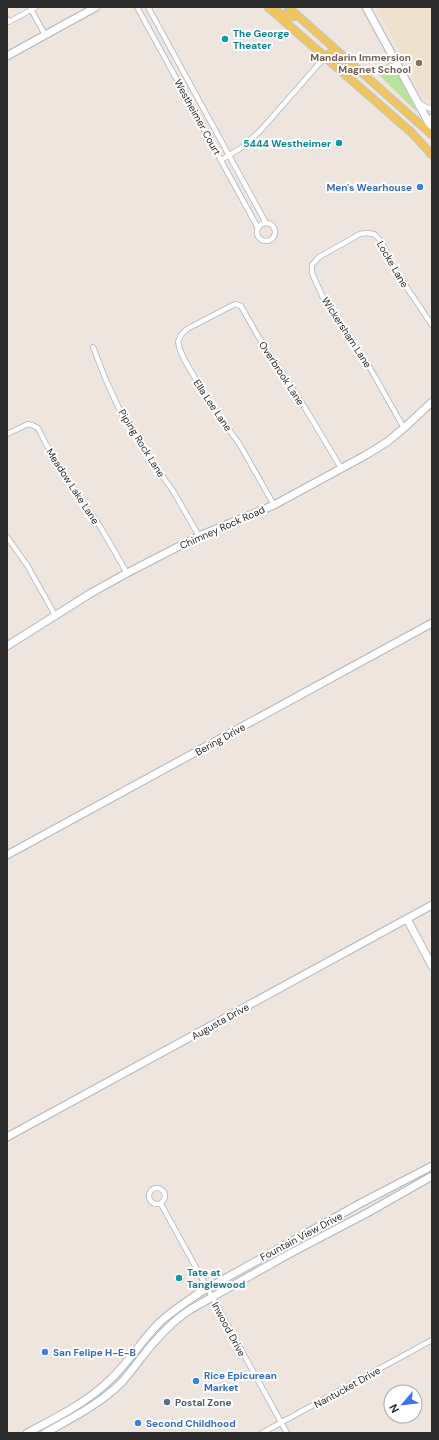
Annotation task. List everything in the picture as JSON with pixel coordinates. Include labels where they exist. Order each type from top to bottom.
[{"type":"main road","points":[[7,56],[96,7]]},
{"type":"main road","points":[[288,7],[432,134]]},
{"type":"main road","points":[[366,7],[431,127]]},
{"type":"main road","points":[[269,8],[290,18],[297,15]]},
{"type":"main road","points":[[269,8],[412,133],[432,155]]},
{"type":"main road","points":[[325,57],[330,53],[356,68]]},
{"type":"main road","name":"Chimney Rock Road","points":[[7,646],[91,593],[127,573],[198,536],[274,504],[377,448],[404,428],[432,402]]},
{"type":"main road","name":"Bering Drive","points":[[7,855],[432,623]]},
{"type":"main road","name":"Augusta Drive","points":[[7,1137],[432,905]]},
{"type":"main road","points":[[407,919],[432,966]]},
{"type":"main road","name":"Fountain View Drive","points":[[27,1433],[82,1403],[109,1381],[159,1323],[207,1288],[432,1166]]},
{"type":"main road","name":"Fountain View Drive","points":[[45,1433],[80,1414],[104,1397],[121,1382],[156,1340],[180,1317],[212,1297],[287,1255],[367,1213],[432,1176]]},
{"type":"main road","points":[[388,1190],[392,1198]]},
{"type":"main road","points":[[335,1219],[340,1227]]},
{"type":"main road","points":[[282,1247],[287,1255]]},
{"type":"main road","points":[[134,1352],[141,1358]]},
{"type":"main road","points":[[99,1389],[104,1397]]},
{"type":"street","name":"Westheimer Court","points":[[137,7],[258,228],[256,233],[260,240],[265,242],[271,240],[274,235],[274,230],[271,225],[266,223],[148,7]]},
{"type":"street","points":[[7,19],[9,22],[34,8],[45,35]]},
{"type":"street","points":[[164,56],[172,51]]},
{"type":"street","points":[[221,160],[241,148],[260,131],[325,57]]},
{"type":"street","points":[[418,101],[426,107],[432,109]]},
{"type":"street","points":[[431,127],[432,116]]},
{"type":"street","points":[[258,228],[261,224],[266,223]]},
{"type":"street","name":"Locke Lane","points":[[340,245],[360,234],[374,234],[381,241],[386,253],[408,290],[432,325]]},
{"type":"street","name":"Wickersham Lane","points":[[340,245],[319,257],[312,265],[312,273],[325,302],[370,368],[404,428]]},
{"type":"street","name":"Overbrook Lane","points":[[211,316],[234,304],[241,306],[258,336],[307,411],[341,468]]},
{"type":"street","name":"Ella Lee Lane","points":[[211,316],[187,329],[181,335],[178,342],[180,350],[206,397],[240,445],[274,504]]},
{"type":"street","name":"Piping Rock Lane","points":[[93,347],[123,417],[173,491],[198,536]]},
{"type":"street","name":"Meadow Lake Lane","points":[[7,434],[28,424],[38,428],[53,458],[101,528],[127,573]]},
{"type":"street","points":[[7,537],[27,565],[55,615]]},
{"type":"street","name":"Inwood Drive","points":[[161,1204],[287,1433]]},
{"type":"street","name":"Nantucket Drive","points":[[262,1433],[432,1340]]},
{"type":"shaded area","name":"Mandarin Immersion Magnet School","points":[[374,7],[432,7],[432,101],[422,96],[389,30]]},
{"type":"green space","points":[[391,62],[417,112],[375,71]]},
{"type":"place","name":"The George Theater","points":[[225,39]]},
{"type":"place","name":"Mandarin Immersion Magnet School","points":[[419,63]]},
{"type":"place","name":"5444 Westheimer","points":[[339,143]]},
{"type":"place","name":"Men's Wearhouse","points":[[420,187]]},
{"type":"place","name":"Tate at Tanglewood","points":[[179,1278]]},
{"type":"place","name":"San Felipe H-E-B","points":[[45,1352]]},
{"type":"place","name":"Rice Epicurean Market","points":[[196,1381]]},
{"type":"place","name":"Postal Zone","points":[[167,1402]]},
{"type":"place","name":"Second Childhood","points":[[138,1423]]}]
